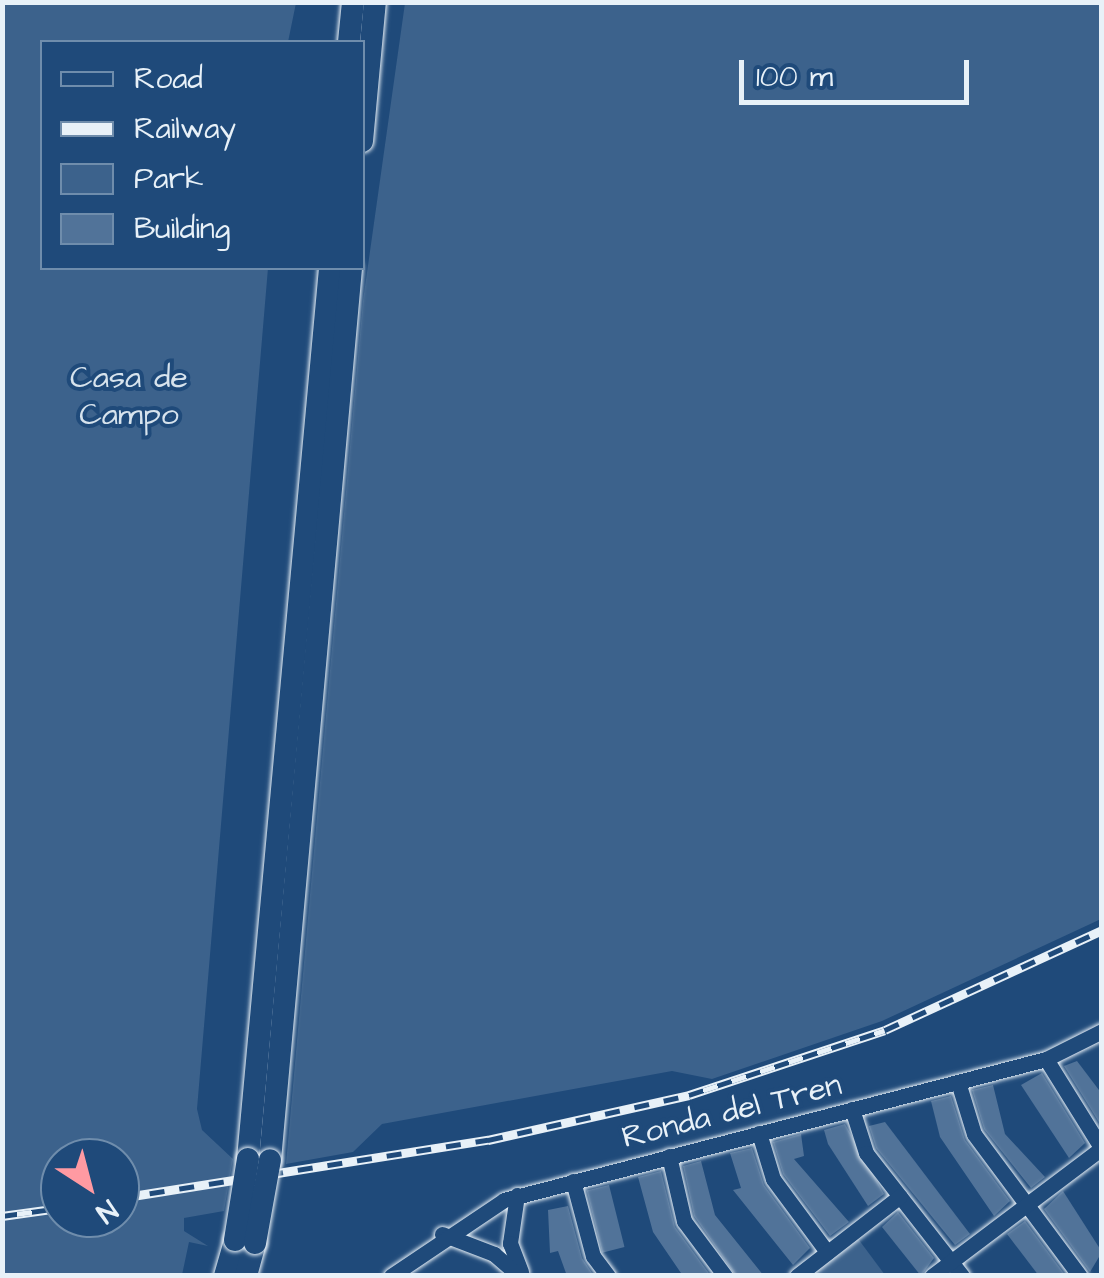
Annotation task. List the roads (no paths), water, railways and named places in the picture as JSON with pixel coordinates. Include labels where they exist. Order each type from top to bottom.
[{"type":"highway","points":[[349,40],[353,2]]},
{"type":"highway","points":[[365,109],[375,2]]},
{"type":"highway","points":[[259,1160],[330,270]]},
{"type":"highway","points":[[246,1276],[245,1242],[259,1160],[352,270]]},
{"type":"highway","points":[[225,1276],[245,1242]]},
{"type":"street","name":"Ronda del Tren","points":[[391,1276],[442,1234],[518,1196],[1046,1059],[1102,1030]]},
{"type":"street","points":[[932,1276],[1101,1149],[1046,1059]]},
{"type":"street","points":[[958,1082],[974,1134],[1080,1276]]},
{"type":"street","points":[[852,1109],[866,1153],[962,1276]]},
{"type":"street","points":[[759,1133],[773,1179],[828,1252]]},
{"type":"street","points":[[669,1156],[684,1221],[725,1276]]},
{"type":"street","points":[[573,1180],[593,1256],[608,1276]]},
{"type":"street","points":[[518,1196],[510,1243],[521,1276]]},
{"type":"street","points":[[798,1276],[900,1196]]},
{"type":"street","points":[[442,1234],[494,1254],[521,1276]]},
{"type":"railway","points":[[140,1195],[488,1140],[689,1095],[885,1030],[1102,930]]},
{"type":"railway","points":[[2,1216],[40,1211]]},
{"type":"park label","name":"Casa de Campo","points":[[129,398]]}]
